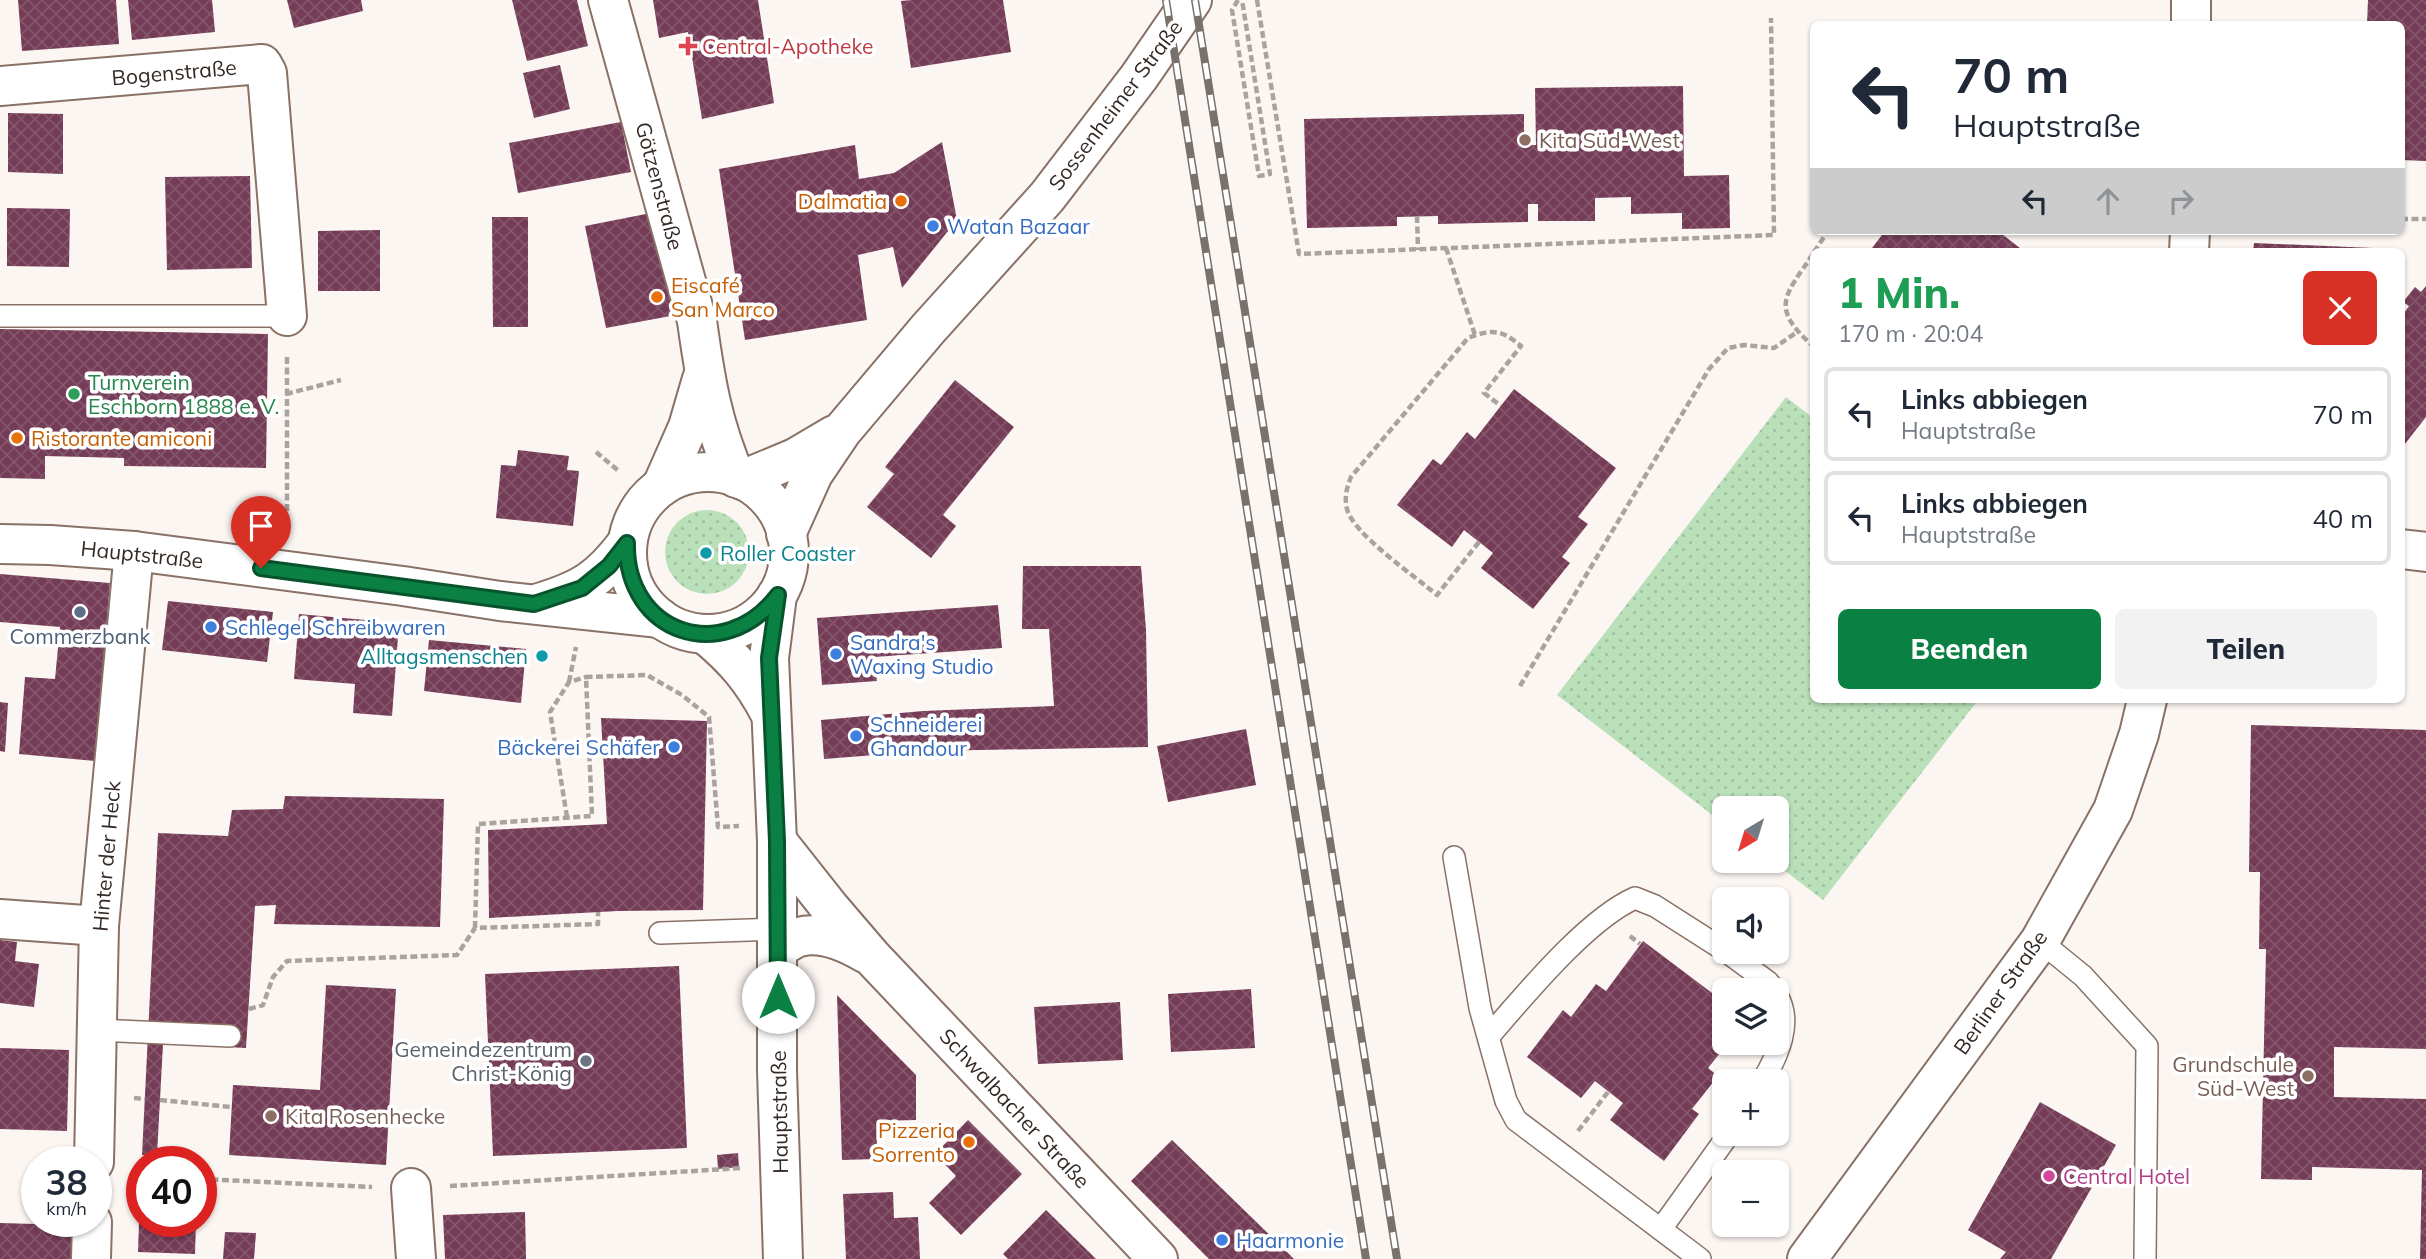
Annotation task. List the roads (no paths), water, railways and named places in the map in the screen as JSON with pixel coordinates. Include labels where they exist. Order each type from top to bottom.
[{"type":"street","name":"Götzenstraße","points":[[608,0],[696,321],[714,423],[739,479]]},
{"type":"street","name":"Sossenheimer Straße","points":[[786,534],[813,474],[842,430],[928,329],[1047,197],[1139,77],[1192,0]]},
{"type":"street","points":[[2191,0],[2191,21]]},
{"type":"street","name":"Bogenstraße","points":[[0,86],[261,64],[267,73],[287,316]]},
{"type":"street","name":"Götzenstraße","points":[[662,486],[688,427],[704,374]]},
{"type":"street","name":"Sossenheimer Straße","points":[[739,479],[795,458],[842,430]]},
{"type":"street","name":"Hauptstraße","points":[[778,595],[765,611],[740,628],[723,634],[689,632],[660,618],[647,607],[638,594],[627,561],[631,526],[639,511],[662,486],[693,473],[722,473],[739,479],[767,498],[782,520],[786,534],[788,565],[778,595],[769,658],[777,832],[777,1070],[783,1259]]},
{"type":"street","name":"Hauptstraße","points":[[534,604],[582,588],[609,566],[627,543]]},
{"type":"street","name":"Hauptstraße","points":[[0,544],[134,551],[660,618]]},
{"type":"street","points":[[2405,549],[2426,552]]},
{"type":"street","name":"Hinter der Heck","points":[[94,1146],[99,926],[134,551]]},
{"type":"street","name":"Hauptstraße","points":[[705,634],[746,672],[770,713]]},
{"type":"street","name":"Berliner Straße","points":[[1807,1259],[2040,941],[2113,810],[2139,734],[2146,703]]},
{"type":"street","name":"Schwalbacher Straße","points":[[777,832],[830,908],[872,957],[1158,1259]]},
{"type":"street","points":[[0,919],[99,926]]},
{"type":"street","name":"Schwalbacher Straße","points":[[778,938],[817,935],[853,946],[872,957]]},
{"type":"street","points":[[411,1188],[416,1259]]},
{"type":"street","points":[[91,1259],[92,1237]]},
{"type":"lane","points":[[0,316],[287,316]]},
{"type":"lane","points":[[1454,858],[1480,1008],[1506,1101],[1516,1120],[1700,1259]]},
{"type":"lane","points":[[1489,1036],[1574,945],[1617,906],[1635,898],[1655,906],[1712,942]]},
{"type":"lane","points":[[660,933],[778,938]]},
{"type":"lane","points":[[2040,941],[2083,976],[2147,1046],[2145,1259]]},
{"type":"lane","points":[[1744,964],[1763,978]]},
{"type":"lane","points":[[96,1030],[230,1036]]},
{"type":"lane","points":[[1661,1229],[1720,1146]]},
{"type":"railway","points":[[1166,0],[1366,1259]]},
{"type":"railway","points":[[1195,0],[1397,1259]]},
{"type":"place","name":"Central-Apotheke","points":[[688,46]]},
{"type":"place","name":"Kita Süd-West","points":[[1525,140]]},
{"type":"place","name":"Dalmatia","points":[[901,201]]},
{"type":"place","name":"Watan Bazaar","points":[[933,226]]},
{"type":"place","name":"Eiscafé San Marco","points":[[657,297]]},
{"type":"place","name":"Turnverein Eschborn 1888 e. V.","points":[[74,394]]},
{"type":"place","name":"Ristorante amiconi","points":[[17,438]]},
{"type":"place","name":"Roller Coaster","points":[[706,553]]},
{"type":"place","name":"Commerzbank","points":[[80,612]]},
{"type":"place","name":"Schlegel Schreibwaren","points":[[211,627]]},
{"type":"place","name":"Sandra's Waxing Studio","points":[[836,654]]},
{"type":"place","name":"Alltagsmenschen","points":[[542,656]]},
{"type":"place","name":"Schneiderei Ghandour","points":[[856,736]]},
{"type":"place","name":"Bäckerei Schäfer","points":[[674,747]]},
{"type":"place","name":"Gemeindezentrum Christ-König","points":[[586,1061]]},
{"type":"place","name":"Grundschule Süd-West","points":[[2308,1076]]},
{"type":"place","name":"Kita Rosenhecke","points":[[271,1116]]},
{"type":"place","name":"Pizzeria Sorrento","points":[[969,1142]]},
{"type":"place","name":"Central Hotel","points":[[2049,1176]]},
{"type":"place","name":"Haarmonie","points":[[1222,1240]]}]
